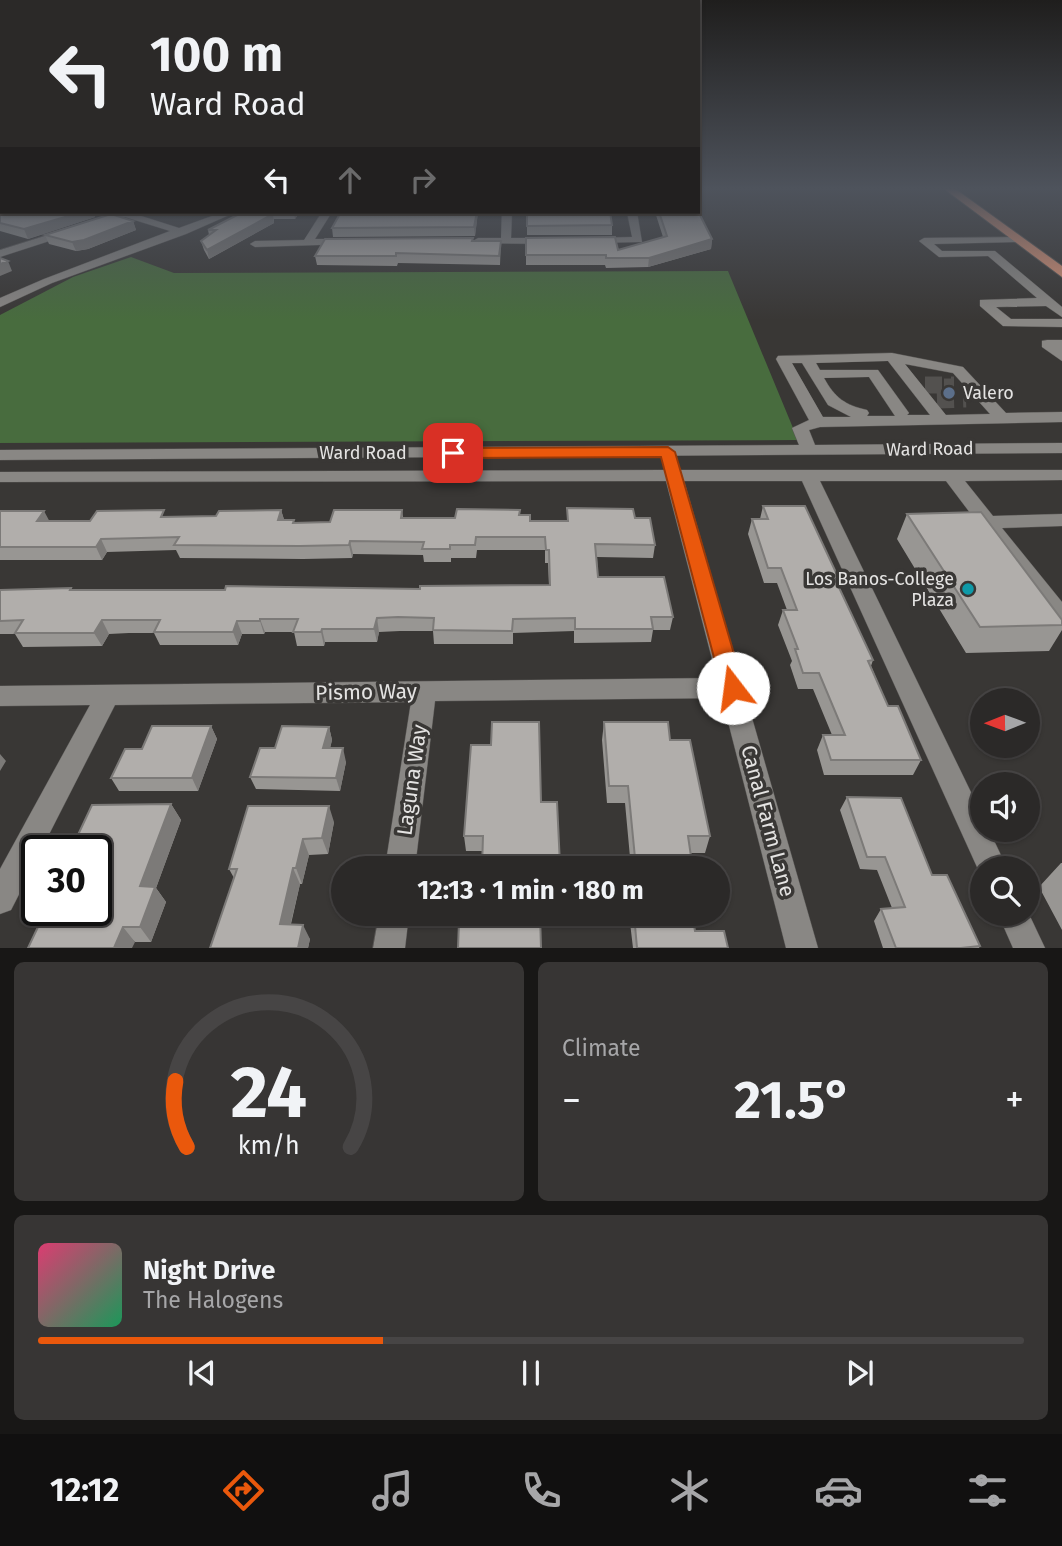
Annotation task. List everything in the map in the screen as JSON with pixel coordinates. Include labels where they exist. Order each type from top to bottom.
[{"type":"highway","points":[[1008,232],[1062,273]]},
{"type":"street","points":[[3,251],[63,232]]},
{"type":"street","points":[[0,296],[61,270],[174,232]]},
{"type":"street","points":[[0,303],[48,281],[175,232]]},
{"type":"street","points":[[308,242],[314,232]]},
{"type":"street","points":[[506,232],[506,241]]},
{"type":"street","points":[[586,241],[638,240],[636,232]]},
{"type":"street","points":[[1017,239],[924,241],[939,254],[991,253],[1062,313]]},
{"type":"street","points":[[958,240],[974,253]]},
{"type":"street","points":[[467,241],[559,241]]},
{"type":"street","points":[[255,244],[361,242]]},
{"type":"street","points":[[1049,302],[984,303],[1008,323],[1062,323]]},
{"type":"street","points":[[1062,344],[1047,344],[1062,357]]},
{"type":"street","points":[[892,357],[930,401]]},
{"type":"street","points":[[818,422],[783,359],[892,357],[958,370],[969,392]]},
{"type":"street","points":[[806,358],[836,408],[848,413],[901,413],[930,401]]},
{"type":"street","points":[[816,374],[873,373],[901,413]]},
{"type":"street","points":[[954,385],[985,399],[1011,448]]},
{"type":"street","points":[[809,450],[800,428],[818,422],[930,401],[995,419],[1062,417]]},
{"type":"street","name":"Ward Road","points":[[0,454],[1062,448]]},
{"type":"street","name":"Canal Farm Lane","points":[[668,452],[802,947]]},
{"type":"street","points":[[951,475],[1062,618]]},
{"type":"street","name":"Ward Road","points":[[0,477],[1062,475]]},
{"type":"street","points":[[809,476],[986,856]]},
{"type":"street","points":[[987,522],[1062,520]]},
{"type":"street","name":"Pismo Way","points":[[0,696],[733,688]]},
{"type":"street","name":"Laguna Way","points":[[402,856],[424,692]]},
{"type":"street","points":[[0,900],[108,695]]},
{"type":"street","points":[[389,947],[392,926]]},
{"type":"street","points":[[1019,926],[1029,947]]},
{"type":"green space","points":[[131,257],[174,273],[728,271],[798,440],[0,443],[0,315],[73,277]]},
{"type":"building","points":[[54,232],[104,232],[72,242],[45,235]]},
{"type":"building","points":[[213,232],[240,232],[207,250],[201,241]]},
{"type":"building","points":[[666,232],[709,232],[712,239],[649,258],[526,255],[526,238],[615,237],[618,250],[667,236]]},
{"type":"building","points":[[473,238],[472,241],[501,241],[499,256],[396,253],[396,256],[315,256],[325,239]]},
{"type":"building","points":[[763,506],[805,506],[873,660],[868,661],[888,706],[898,706],[921,760],[831,760],[823,735],[845,735],[819,673],[803,673],[795,649],[798,649],[783,610],[797,610],[781,568],[768,568],[752,519],[768,519]]},
{"type":"building","points":[[567,508],[633,509],[635,518],[650,518],[655,545],[595,544],[598,577],[664,577],[673,617],[651,617],[653,629],[575,629],[575,618],[513,619],[512,631],[433,630],[434,618],[398,617],[377,618],[374,629],[322,629],[321,632],[293,632],[298,619],[237,621],[233,632],[154,632],[160,620],[102,620],[94,633],[15,633],[23,620],[0,621],[0,590],[225,590],[226,586],[420,589],[420,586],[550,585],[549,550],[546,550],[545,537],[476,537],[475,545],[450,545],[450,549],[422,549],[424,542],[350,541],[349,545],[300,546],[174,545],[179,537],[101,539],[96,547],[0,547],[0,511],[44,511],[37,521],[90,521],[97,511],[164,510],[161,517],[216,516],[219,511],[281,510],[278,520],[294,520],[293,523],[330,522],[334,510],[402,510],[401,518],[455,518],[457,509],[520,510],[519,515],[530,515],[530,521],[568,521]]},
{"type":"building","points":[[981,512],[1062,620],[1062,625],[980,627],[907,514]]},
{"type":"building","points":[[492,722],[539,722],[541,802],[557,802],[560,856],[482,856],[483,836],[464,836],[471,745],[491,745]]},
{"type":"building","points":[[604,722],[668,722],[670,740],[690,740],[710,836],[688,836],[691,856],[635,856],[628,786],[609,786]]},
{"type":"building","points":[[152,726],[211,726],[192,778],[111,778],[125,749],[142,749]]},
{"type":"building","points":[[282,726],[329,727],[323,748],[343,748],[336,778],[250,777],[260,748],[275,748]]},
{"type":"building","points":[[847,797],[901,798],[932,875],[947,875],[980,946],[896,948],[881,909],[905,907],[885,857],[867,857]]},
{"type":"building","points":[[171,804],[140,886],[155,887],[140,927],[123,927],[114,948],[28,948],[38,926],[112,926],[112,835],[78,835],[92,805]]},
{"type":"building","points":[[248,806],[329,806],[322,838],[303,839],[280,924],[303,925],[298,948],[210,948],[237,869],[229,869]]},
{"type":"building","points":[[459,926],[540,926],[541,948],[458,948]]},
{"type":"building","points":[[635,926],[694,926],[695,931],[724,931],[728,948],[637,948]]},
{"type":"tunnel","points":[[925,385],[954,385]]},
{"type":"tunnel","points":[[937,400],[966,399]]},
{"type":"place","name":"Valero","points":[[949,393]]},
{"type":"place","name":"Los Banos-College Plaza","points":[[968,589]]},
{"type":"route","points":[[453,453],[668,452],[733,688]]}]
